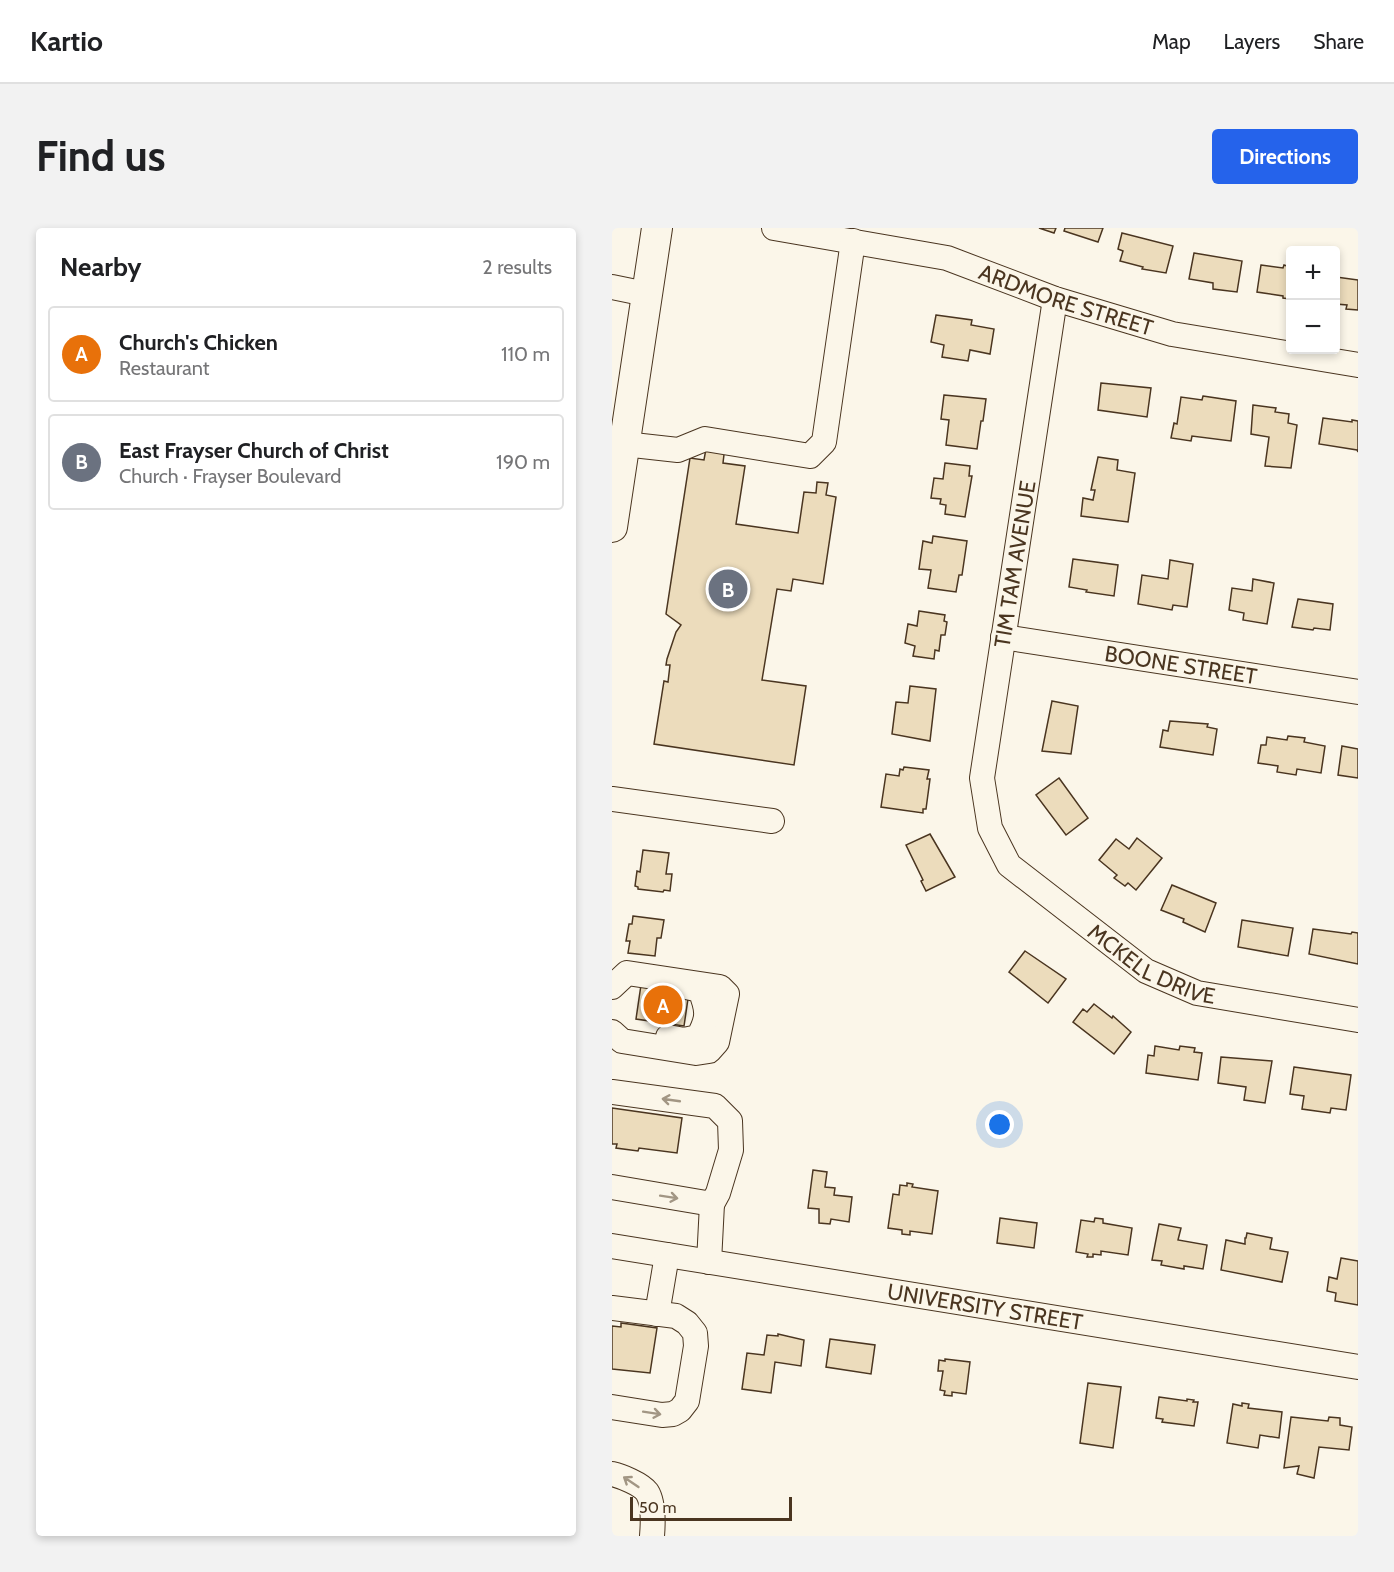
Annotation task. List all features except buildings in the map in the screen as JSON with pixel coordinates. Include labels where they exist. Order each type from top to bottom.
[{"type":"main road","points":[[612,527],[615,486],[624,444],[657,228]]},
{"type":"street","name":"ARDMORE STREET","points":[[774,228],[947,258],[1055,299],[1172,334],[1358,365]]},
{"type":"street","points":[[624,444],[678,450],[705,439],[810,456],[824,442],[853,241]]},
{"type":"street","points":[[612,286],[646,294]]},
{"type":"street","name":"TIM TAM AVENUE","points":[[990,828],[982,778],[1055,299]]},
{"type":"street","name":"BOONE STREET","points":[[1004,637],[1358,692]]},
{"type":"street","points":[[612,799],[772,820]]},
{"type":"street","name":"MCKELL DRIVE","points":[[990,828],[1010,865],[1146,970],[1197,993],[1358,1020]]},
{"type":"street","points":[[612,1033],[622,1041],[696,1053],[709,1051],[717,1042],[727,994],[720,987],[627,973],[616,983]]},
{"type":"street","points":[[612,1092],[715,1106],[730,1121],[731,1150],[718,1193],[712,1204],[709,1262]]},
{"type":"street","points":[[612,1187],[712,1204]]},
{"type":"street","name":"UNIVERSITY STREET","points":[[612,1246],[1358,1367]]},
{"type":"street","points":[[657,1314],[667,1255]]},
{"type":"street","points":[[612,1308],[676,1316],[687,1323],[694,1333],[696,1346],[687,1401],[680,1410],[673,1414],[662,1415],[612,1407]]},
{"type":"street","points":[[612,1474],[623,1476],[646,1492],[654,1517],[652,1536]]},
{"type":"place","name":"East Frayser Church of Christ","points":[[728,589]]},
{"type":"place","name":"Church's Chicken","points":[[663,1005]]}]
